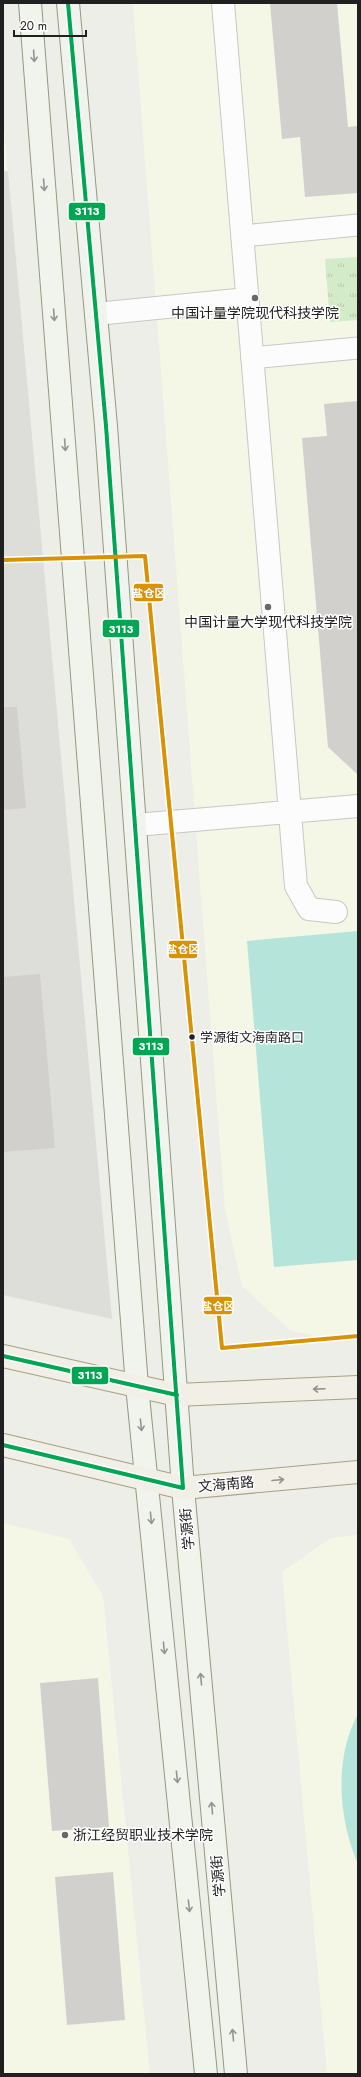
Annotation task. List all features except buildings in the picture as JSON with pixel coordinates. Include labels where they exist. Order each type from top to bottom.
[{"type":"main road","points":[[30,3],[137,1386],[206,2074]]},
{"type":"main road","name":"学源街","points":[[68,3],[106,426],[183,1488],[236,2074]]},
{"type":"main road","points":[[3,1356],[177,1395],[358,1387]]},
{"type":"main road","name":"文海南路","points":[[3,1445],[183,1488],[358,1472]]},
{"type":"street","points":[[223,3],[296,886],[309,910],[336,912]]},
{"type":"street","points":[[242,236],[358,225]]},
{"type":"street","points":[[96,314],[247,299]]},
{"type":"street","points":[[252,358],[358,348]]},
{"type":"street","points":[[135,825],[358,806]]},
{"type":"shaded area","name":"中国计量大学现代科技学院","points":[[133,3],[358,3],[358,1339],[336,1341],[291,1331],[242,1286],[225,1210]]},
{"type":"shaded area","points":[[3,112],[8,171],[112,1319],[3,1295]]},
{"type":"shaded area","points":[[3,112],[8,171],[3,171]]},
{"type":"shaded area","points":[[358,931],[358,1260],[274,1267],[247,941]]},
{"type":"shaded area","name":"浙江经贸职业技术学院","points":[[3,1523],[69,1539],[103,1596],[150,2074],[3,2074]]},
{"type":"shaded area","points":[[358,1535],[358,2074],[327,2074],[282,1572],[331,1538]]},
{"type":"shaded area","points":[[358,1714],[358,1864],[346,1827],[343,1808],[342,1769],[350,1731]]},
{"type":"green space","points":[[358,257],[358,320],[330,322],[325,259]]},
{"type":"transit line","name":"3113","points":[[3,1445],[183,1488],[106,426],[68,3]]},
{"type":"transit line","name":"盐仓区","points":[[3,560],[145,556],[222,1348],[358,1336]]},
{"type":"transit line","name":"3113","points":[[3,1356],[177,1395]]},
{"type":"place","name":"中国计量学院现代科技学院","points":[[255,298]]},
{"type":"place","name":"中国计量大学现代科技学院","points":[[268,607]]},
{"type":"place","name":"学源街文海南路口","points":[[192,1037]]},
{"type":"place","name":"浙江经贸职业技术学院","points":[[65,1835]]}]
